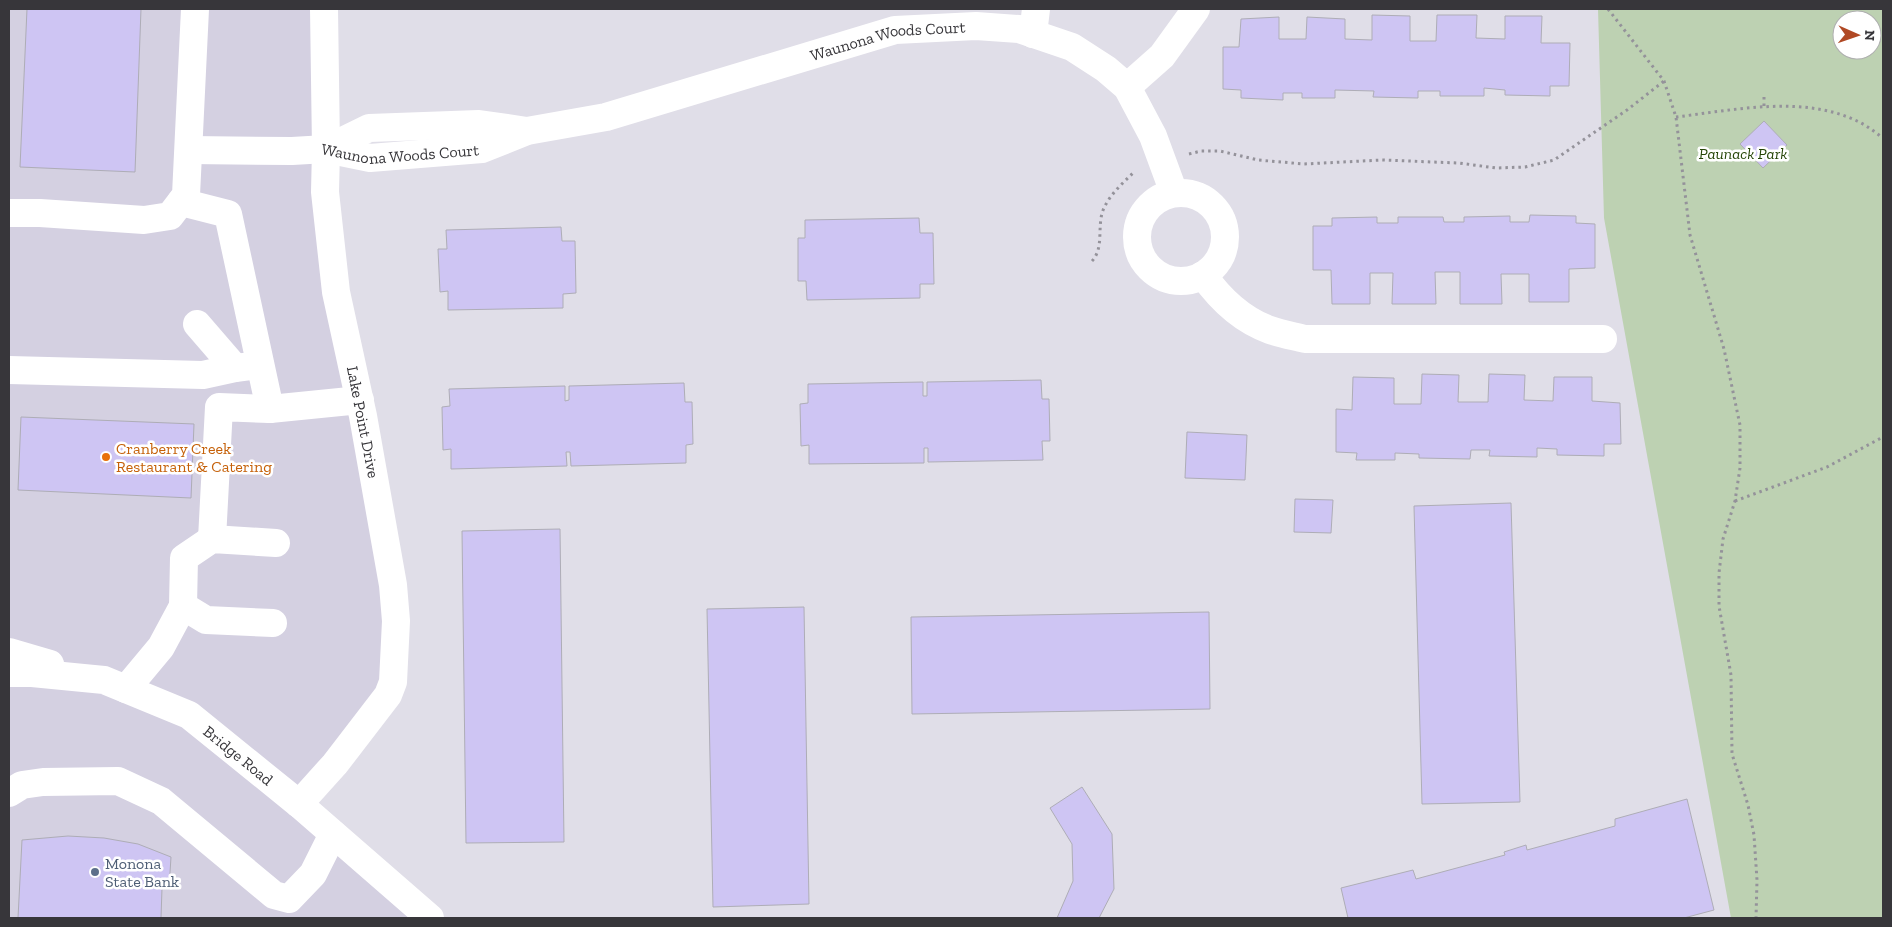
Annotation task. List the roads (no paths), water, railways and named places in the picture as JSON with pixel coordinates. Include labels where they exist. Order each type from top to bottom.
[{"type":"street","points":[[9,213],[40,212],[144,220],[170,216],[186,195],[195,9]]},
{"type":"street","name":"Lake Point Drive","points":[[299,804],[335,764],[388,695],[392,682],[396,621],[393,585],[360,400],[336,292],[326,192],[324,9]]},
{"type":"street","points":[[1127,87],[1162,56],[1196,9]]},
{"type":"street","name":"Waunona Woods Court","points":[[189,150],[292,151],[326,149],[370,158],[482,149],[527,131],[606,117],[894,30],[976,26],[1018,29],[1035,22],[1106,69],[1127,87],[1153,136],[1174,193]]},
{"type":"street","points":[[1174,193],[1189,193],[1203,198],[1215,208],[1226,236],[1222,252],[1215,265],[1204,275],[1183,281],[1162,277],[1150,269],[1142,257],[1137,244],[1137,230],[1141,217],[1160,197],[1174,193]]},
{"type":"street","points":[[180,202],[228,214],[248,366],[270,409]]},
{"type":"street","points":[[1204,275],[1214,291],[1237,313],[1269,330],[1304,339],[1603,339]]},
{"type":"street","points":[[197,324],[248,366]]},
{"type":"street","points":[[9,370],[203,375],[248,366]]},
{"type":"street","points":[[212,539],[219,406],[270,409],[360,400]]},
{"type":"street","points":[[9,652],[115,685],[161,647],[183,606],[184,558],[212,539],[276,543]]},
{"type":"street","points":[[183,606],[206,620],[273,623]]},
{"type":"street","name":"Bridge Road","points":[[9,672],[32,673],[115,685],[189,715],[299,804],[430,918]]},
{"type":"street","points":[[9,793],[22,785],[43,782],[118,782],[161,801],[274,895],[281,908],[313,874],[333,834]]},
{"type":"place","name":"Cranberry Creek Restaurant & Catering","points":[[106,457]]},
{"type":"place","name":"Monona State Bank","points":[[95,872]]},
{"type":"park label","name":"Paunack Park","points":[[1743,153]]}]
